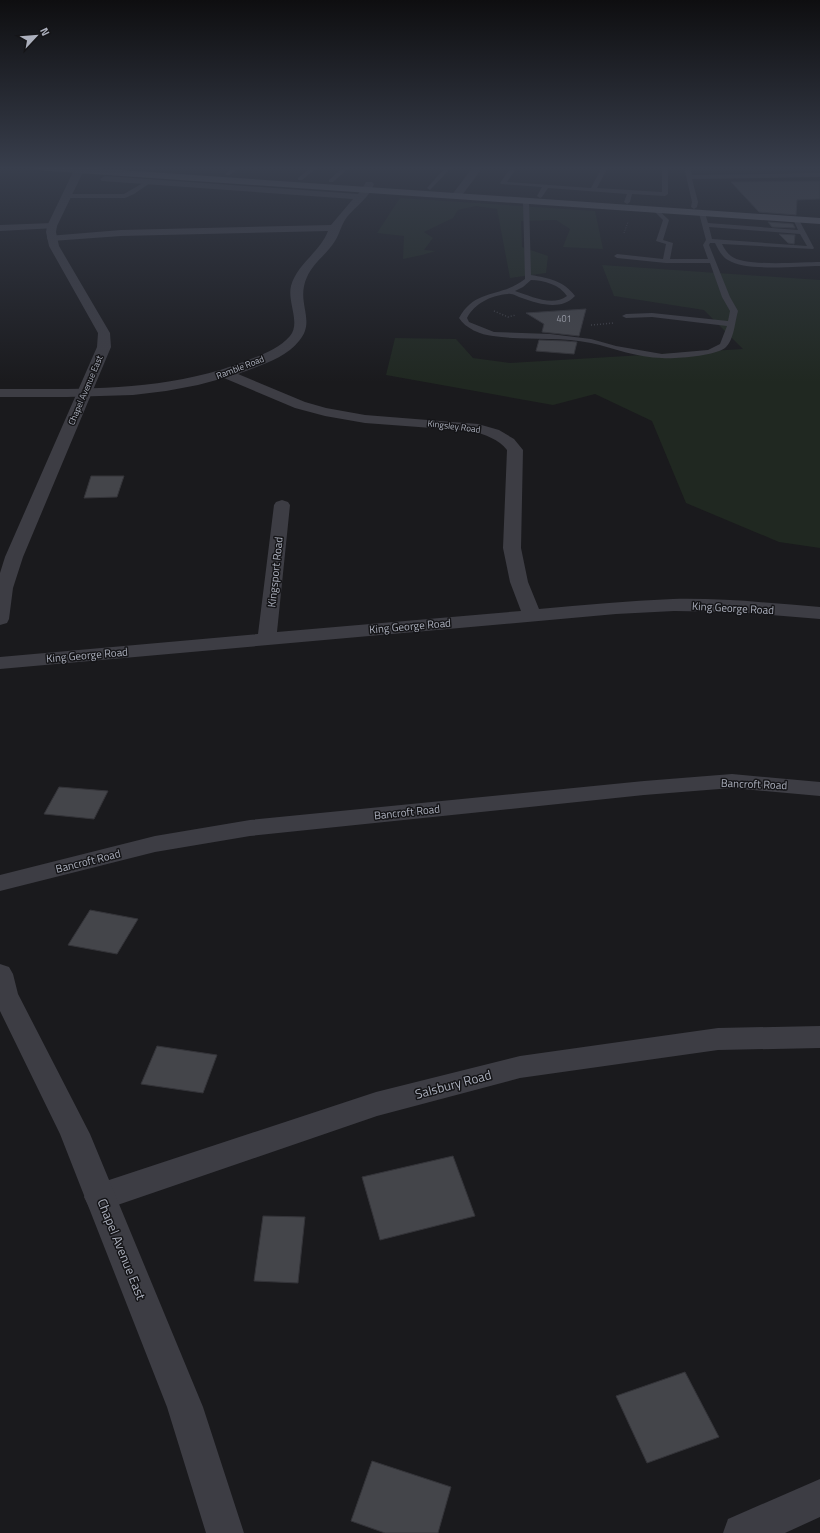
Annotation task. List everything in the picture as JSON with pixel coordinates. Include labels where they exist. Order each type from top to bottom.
[{"type":"street","name":"Chapel Avenue East","points":[[0,619],[4,588],[14,557],[104,346],[104,333],[54,246],[53,239]]},
{"type":"street","name":"Ramble Road","points":[[0,393],[84,393],[137,390],[178,385],[202,381],[226,374],[274,354],[289,344],[298,333],[301,320],[296,295],[299,281],[304,269],[330,239]]},
{"type":"street","name":"Kingsley Road","points":[[226,374],[300,405],[325,412],[366,419],[473,427],[494,433],[509,442],[515,450],[512,548],[519,582],[532,616]]},
{"type":"street","name":"Kingsport Road","points":[[267,639],[282,505]]},
{"type":"street","name":"King George Road","points":[[0,663],[616,608],[674,605],[735,606],[820,613]]},
{"type":"street","name":"Bancroft Road","points":[[0,883],[155,844],[250,828],[644,788],[732,781],[820,789]]},
{"type":"street","name":"Chapel Avenue East","points":[[0,974],[5,994],[75,1134],[185,1407],[224,1533]]},
{"type":"street","name":"Salsbury Road","points":[[100,1196],[376,1104],[520,1066],[718,1039],[820,1037]]},
{"type":"street","points":[[742,1533],[820,1498]]},
{"type":"lane","points":[[527,239],[528,280],[523,285],[474,302],[465,310],[463,318],[466,323],[492,334],[550,336],[591,341],[615,348],[662,356],[709,352],[723,346],[727,340],[734,311],[726,297],[706,245],[709,241],[811,248],[806,239]]},
{"type":"lane","points":[[660,239],[659,241],[670,243],[666,261]]},
{"type":"lane","points":[[717,242],[729,258],[736,262],[750,264],[820,264]]},
{"type":"lane","points":[[617,256],[666,261],[713,261]]},
{"type":"lane","points":[[509,290],[543,302],[554,303],[563,301],[571,296],[556,283],[544,279],[528,277]]},
{"type":"lane","points":[[626,316],[652,315],[730,324]]},
{"type":"path","points":[[490,309],[508,317],[516,316]]},
{"type":"path","points":[[588,325],[618,323]]},
{"type":"shaded area","points":[[404,239],[433,239],[424,250],[436,251],[403,259]]},
{"type":"shaded area","points":[[503,239],[522,239],[522,247],[548,256],[546,273],[510,278]]},
{"type":"shaded area","points":[[566,239],[601,239],[603,249],[563,247]]},
{"type":"shaded area","points":[[602,265],[820,280],[820,548],[779,542],[686,503],[652,421],[595,394],[553,405],[386,375],[395,338],[456,339],[473,358],[510,363],[743,349],[704,310],[614,296]]},
{"type":"building","points":[[784,239],[795,239],[794,244],[788,243]]},
{"type":"building","points":[[586,309],[579,336],[542,332],[544,324],[526,313]]},
{"type":"building","points":[[539,340],[577,342],[574,354],[536,351]]},
{"type":"building","points":[[91,476],[124,476],[117,497],[84,498]]},
{"type":"building","points":[[59,787],[108,791],[94,819],[44,814]]},
{"type":"building","points":[[90,910],[138,919],[117,954],[68,945]]},
{"type":"building","points":[[157,1046],[217,1055],[203,1093],[141,1084]]},
{"type":"building","points":[[453,1156],[475,1216],[380,1240],[362,1177]]},
{"type":"building","points":[[263,1216],[305,1217],[298,1283],[254,1281]]},
{"type":"building","points":[[685,1372],[719,1437],[647,1463],[616,1396]]},
{"type":"building","points":[[372,1461],[451,1487],[438,1533],[385,1533],[351,1521]]}]
